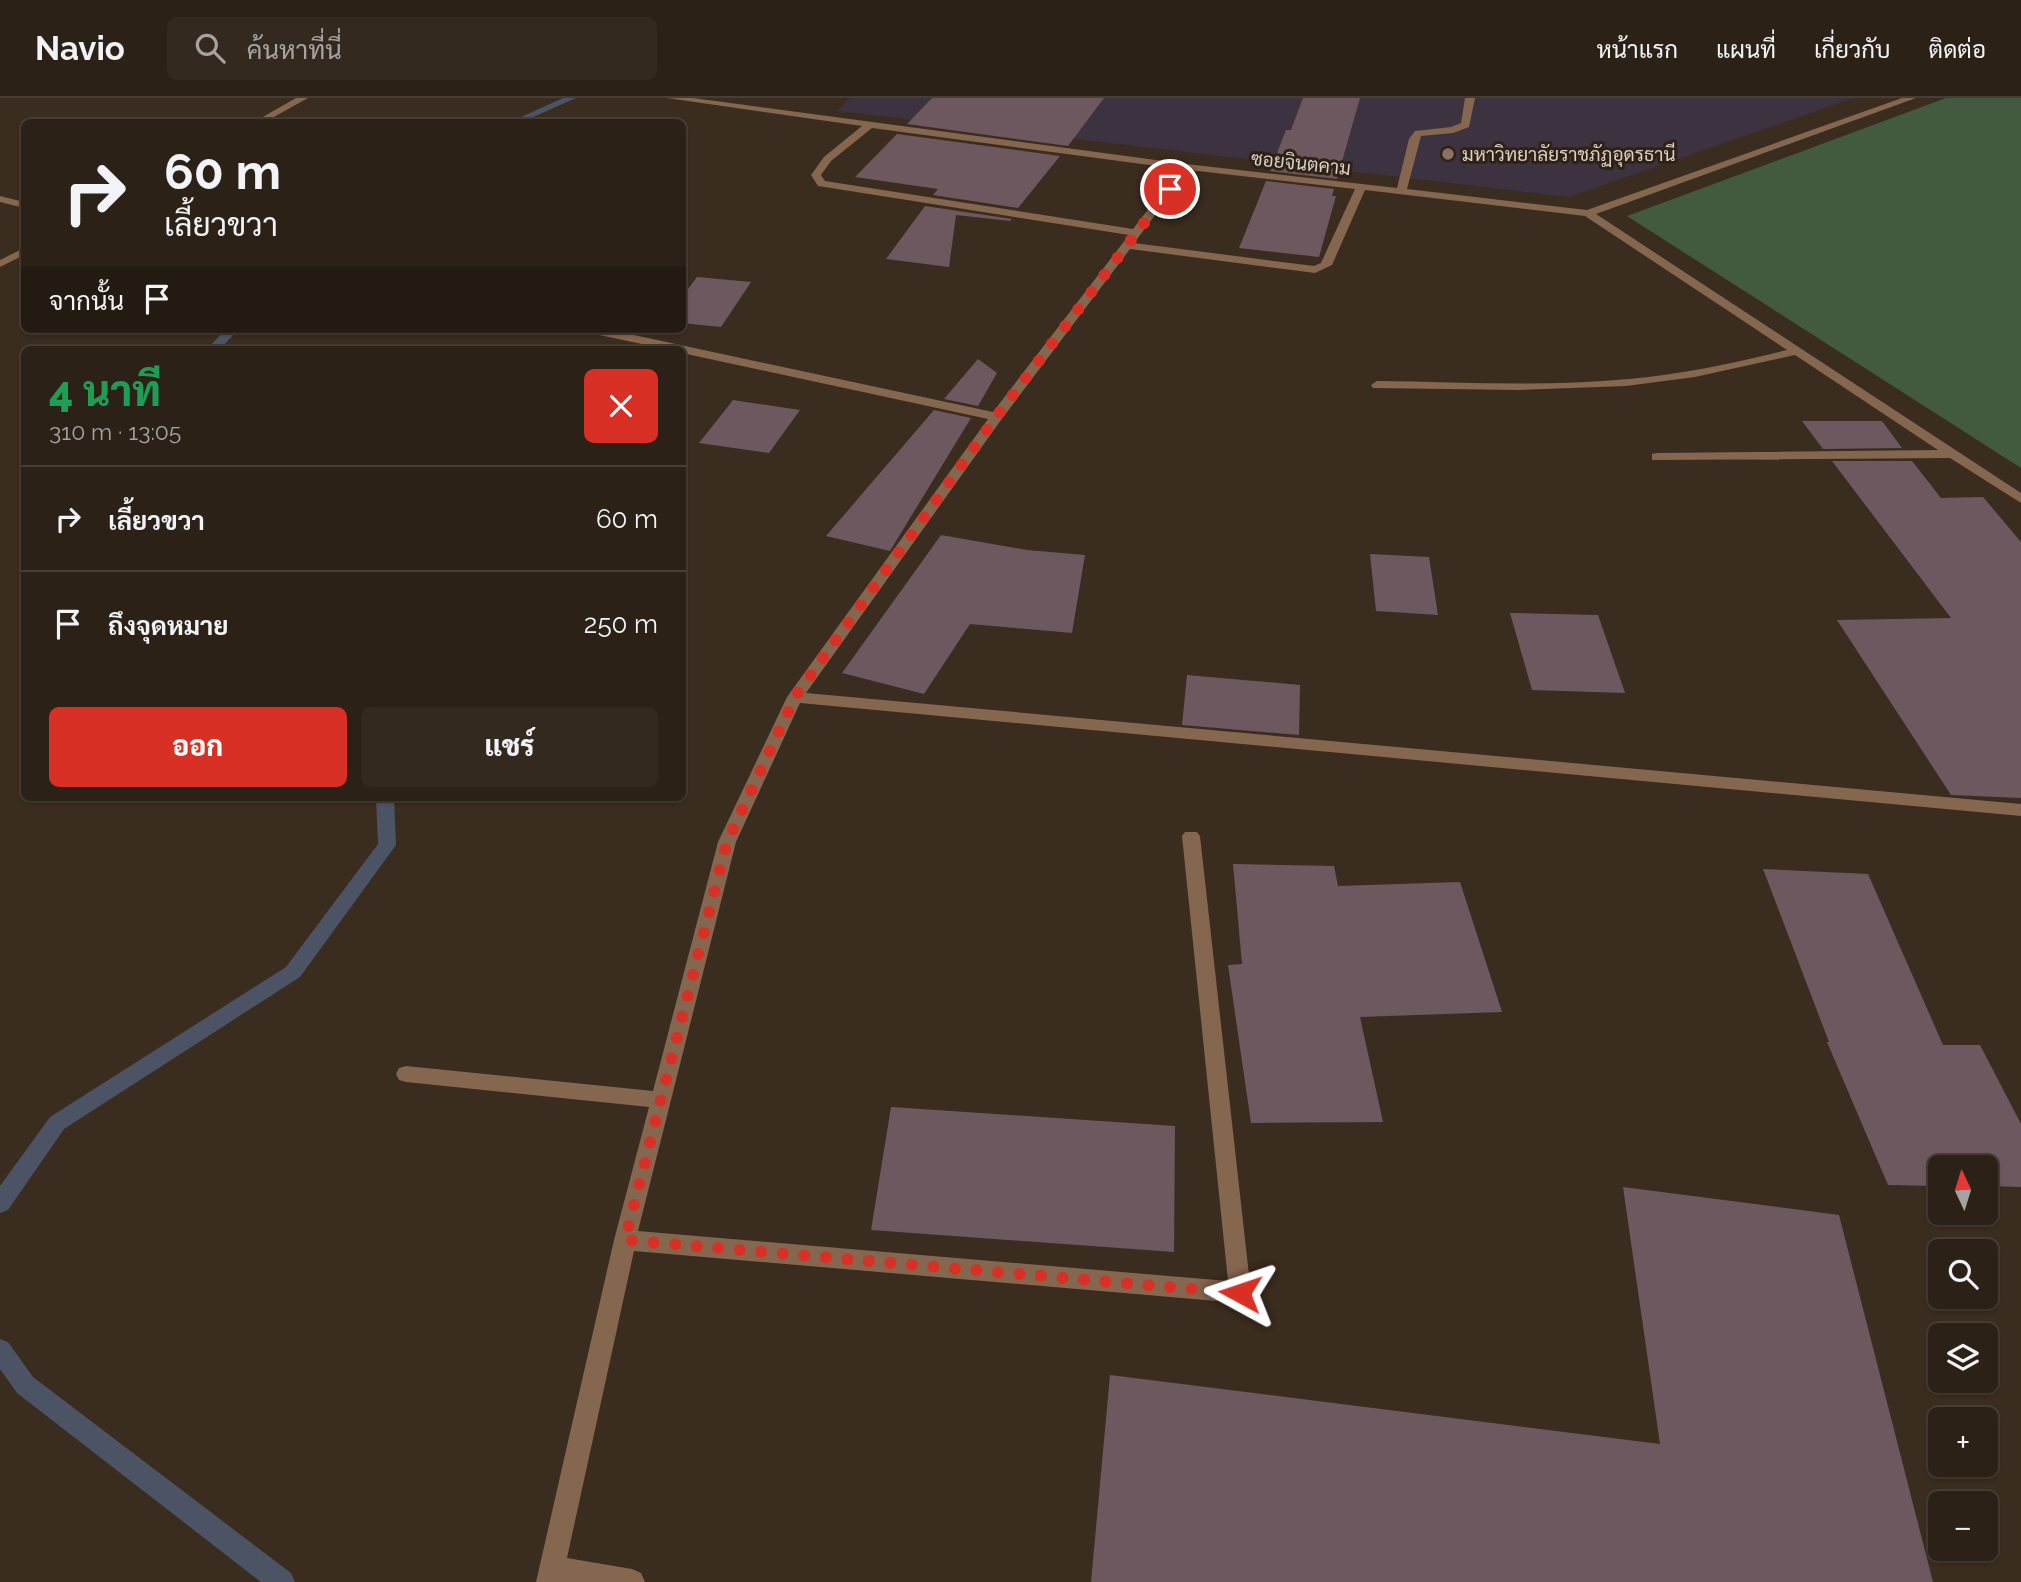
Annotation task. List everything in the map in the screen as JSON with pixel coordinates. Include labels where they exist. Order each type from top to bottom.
[{"type":"street","points":[[264,119],[303,98]]},
{"type":"street","name":"ซอยจินตคาม","points":[[672,98],[1186,167],[1588,212],[1911,98]]},
{"type":"street","points":[[1401,191],[1414,139],[1418,133],[1453,130],[1466,125],[1470,98]]},
{"type":"street","points":[[870,125],[827,159],[816,175],[822,184],[1315,270],[1326,265],[1361,187]]},
{"type":"street","points":[[632,1582],[550,1575],[625,1240],[727,842],[795,697],[996,417],[1186,167]]},
{"type":"street","points":[[0,199],[21,204]]},
{"type":"street","points":[[1588,212],[2021,499]]},
{"type":"street","points":[[0,264],[21,253]]},
{"type":"street","points":[[608,333],[668,346]]},
{"type":"street","points":[[686,350],[996,417]]},
{"type":"street","points":[[1377,385],[1578,384],[1658,379],[1724,369],[1797,351]]},
{"type":"street","points":[[1657,457],[1952,454]]},
{"type":"street","points":[[795,697],[2021,810]]},
{"type":"street","points":[[625,1240],[1240,1293],[1191,836]]},
{"type":"street","points":[[406,1074],[660,1100]]},
{"type":"shaded area","name":"มหาวิทยาลัยราชภัฏอุดรธานี","points":[[850,98],[1854,98],[1569,197],[837,111]]},
{"type":"green space","points":[[1946,98],[2021,98],[2021,468],[1627,216]]},
{"type":"building","points":[[932,98],[1104,98],[1068,146],[907,124]]},
{"type":"building","points":[[1303,98],[1360,98],[1337,179],[1270,171],[1286,130],[1291,130]]},
{"type":"building","points":[[897,134],[1060,156],[1018,208],[933,195],[938,189],[855,177]]},
{"type":"building","points":[[1266,181],[1334,189],[1332,196],[1336,196],[1319,257],[1239,248]]},
{"type":"building","points":[[925,206],[1012,219],[1010,221],[956,215],[949,267],[886,259]]},
{"type":"building","points":[[697,277],[751,282],[721,327],[686,323],[686,292]]},
{"type":"building","points":[[978,359],[997,373],[978,406],[944,399]]},
{"type":"building","points":[[733,400],[800,410],[769,453],[699,443]]},
{"type":"building","points":[[934,410],[971,418],[890,551],[826,536]]},
{"type":"building","points":[[1802,421],[1882,421],[1902,448],[1823,449]]},
{"type":"building","points":[[1832,461],[1912,461],[1941,498],[1983,497],[2021,542],[2021,798],[1951,795],[1837,620],[1951,618]]},
{"type":"building","points":[[941,535],[1027,550],[1085,555],[1072,633],[970,624],[924,694],[842,673]]},
{"type":"building","points":[[1370,554],[1429,557],[1438,615],[1376,611]]},
{"type":"building","points":[[1510,613],[1598,615],[1625,693],[1532,690]]},
{"type":"building","points":[[1187,675],[1300,685],[1299,735],[1182,725]]},
{"type":"building","points":[[1233,864],[1334,866],[1338,886],[1460,882],[1502,1012],[1360,1017],[1383,1122],[1251,1123],[1228,965],[1242,964]]},
{"type":"building","points":[[1763,869],[1868,874],[1943,1045],[1980,1045],[2021,1124],[2021,1187],[1998,1186],[1998,1155],[1928,1155],[1928,1186],[1888,1185],[1829,1042]]},
{"type":"building","points":[[891,1107],[1175,1126],[1174,1252],[871,1230]]},
{"type":"building","points":[[1623,1187],[1839,1215],[1933,1582],[1091,1582],[1110,1375],[1660,1444]]},
{"type":"waterway","points":[[522,119],[571,98]]},
{"type":"waterway","points":[[216,346],[229,333]]},
{"type":"waterway","points":[[0,1203],[57,1123],[293,972],[387,845],[385,801]]},
{"type":"waterway","points":[[0,1350],[25,1385],[282,1582]]},
{"type":"place","name":"มหาวิทยาลัยราชภัฏอุดรธานี","points":[[1448,154]]},
{"type":"route","points":[[1170,189],[996,417],[795,697],[727,842],[625,1240],[1240,1293]]}]
